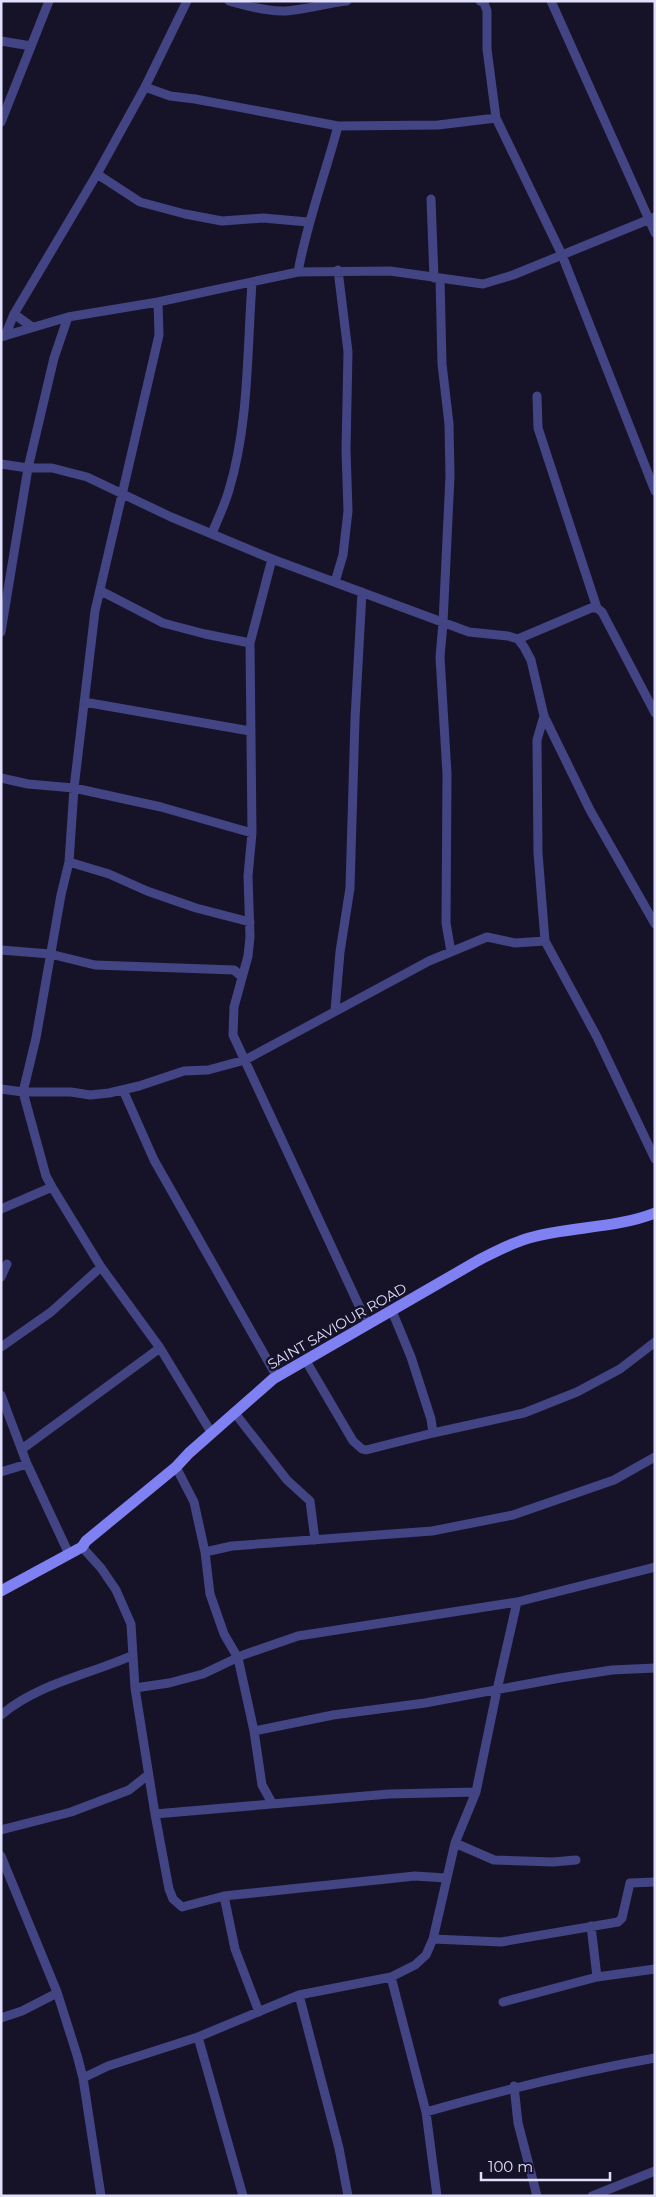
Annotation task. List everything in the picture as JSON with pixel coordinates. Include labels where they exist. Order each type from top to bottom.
[{"type":"street","points":[[1,122],[49,1]]},
{"type":"street","points":[[3,337],[14,314],[97,174],[145,87],[187,1]]},
{"type":"street","points":[[229,1],[282,11],[347,1]]},
{"type":"street","points":[[480,1],[484,3],[487,11],[487,49],[496,118],[562,255],[655,491]]},
{"type":"street","points":[[551,1],[652,218],[655,234]]},
{"type":"street","points":[[1,41],[31,46]]},
{"type":"street","points":[[145,87],[170,96],[338,126],[438,125],[496,118]]},
{"type":"street","points":[[298,272],[308,222],[323,183],[338,126]]},
{"type":"street","points":[[97,174],[140,202],[186,214],[222,221],[264,218],[308,222]]},
{"type":"street","points":[[431,199],[442,364],[449,424],[450,476],[440,658],[447,774],[446,826],[448,860],[445,892],[446,922],[451,952]]},
{"type":"street","points":[[3,337],[68,316],[158,302],[298,272],[338,270],[390,271],[483,284],[562,255],[652,218]]},
{"type":"street","points":[[336,582],[343,555],[348,511],[346,450],[348,352],[338,270]]},
{"type":"street","points":[[212,533],[229,490],[239,442],[245,390],[252,283]]},
{"type":"street","points":[[158,302],[159,335],[95,611],[74,788],[70,862],[61,895],[36,1038],[23,1092],[46,1176],[52,1187],[101,1267],[160,1348],[211,1432]]},
{"type":"street","points":[[14,314],[32,327]]},
{"type":"street","points":[[1,632],[28,468],[54,358],[68,316]]},
{"type":"street","points":[[537,396],[538,428],[596,608]]},
{"type":"street","points":[[1,464],[69,471],[123,492],[171,517],[272,559],[443,623],[469,632],[508,636],[518,639],[531,660],[544,716],[590,810],[655,924]]},
{"type":"street","points":[[272,559],[250,643],[252,833],[248,876],[250,922],[248,956],[234,1007],[232,1035],[368,1325]]},
{"type":"street","points":[[101,591],[164,623],[250,643]]},
{"type":"street","points":[[335,1010],[340,952],[350,888],[355,710],[362,592]]},
{"type":"street","points":[[518,639],[591,608],[596,608],[602,612],[622,647],[655,713]]},
{"type":"street","points":[[84,702],[250,731]]},
{"type":"street","points":[[544,716],[537,740],[538,853],[545,941],[597,1037],[655,1158]]},
{"type":"street","points":[[1,778],[28,784],[74,788],[161,807],[252,833]]},
{"type":"street","points":[[70,862],[110,874],[147,891],[196,908],[250,922]]},
{"type":"street","points":[[1,1089],[23,1092],[70,1092],[90,1095],[123,1090],[184,1070],[208,1070],[244,1060],[429,961],[487,937],[515,943],[545,941]]},
{"type":"street","points":[[1,950],[50,954],[95,965],[234,970],[242,978]]},
{"type":"street","points":[[123,1090],[154,1160],[277,1377]]},
{"type":"street","points":[[1,1209],[52,1187]]},
{"type":"street","name":"SAINT SAVIOUR ROAD","points":[[1,1591],[82,1547],[86,1541],[176,1467],[211,1432],[277,1377],[479,1260],[506,1246],[530,1238],[639,1220],[655,1213]]},
{"type":"street","points":[[1,1277],[7,1264]]},
{"type":"street","points":[[1,1347],[51,1312],[101,1267]]},
{"type":"street","points":[[392,1311],[411,1357],[431,1419],[433,1433]]},
{"type":"street","points":[[306,1360],[353,1441],[366,1450],[433,1433],[524,1414],[577,1392],[620,1369],[655,1342]]},
{"type":"street","points":[[22,1449],[160,1348]]},
{"type":"street","points":[[1,1395],[27,1464],[69,1554]]},
{"type":"street","points":[[234,1412],[288,1480],[310,1501],[315,1540]]},
{"type":"street","points":[[205,1552],[232,1546],[432,1531],[513,1515],[614,1480],[655,1457]]},
{"type":"street","points":[[1,1472],[27,1464]]},
{"type":"street","points":[[176,1467],[194,1502],[205,1552],[212,1601],[224,1634],[238,1658],[254,1731],[262,1785],[272,1803]]},
{"type":"street","points":[[82,1547],[101,1568],[116,1590],[132,1624],[135,1688],[148,1775],[169,1890],[177,1904],[186,1907],[224,1896],[415,1876],[446,1878]]},
{"type":"street","points":[[135,1688],[169,1683],[203,1674],[238,1658],[298,1636],[517,1602],[655,1567]]},
{"type":"street","points":[[84,2078],[108,2066],[198,2037],[299,1995],[391,1977],[415,1965],[426,1956],[433,1938],[455,1843],[476,1792],[517,1602]]},
{"type":"street","points":[[1,1715],[13,1705],[35,1693],[133,1655]]},
{"type":"street","points":[[254,1731],[333,1715],[425,1703],[612,1670],[655,1668]]},
{"type":"street","points":[[1,1830],[71,1812],[129,1790],[148,1775]]},
{"type":"street","points":[[155,1814],[389,1794],[476,1792]]},
{"type":"street","points":[[455,1843],[494,1860],[553,1862],[576,1860]]},
{"type":"street","points":[[1,1856],[58,1993],[84,2078],[102,2196]]},
{"type":"street","points":[[433,1938],[501,1942],[618,1922],[622,1918],[630,1883],[655,1882]]},
{"type":"street","points":[[224,1896],[235,1949],[259,2012]]},
{"type":"street","points":[[591,1926],[597,1977]]},
{"type":"street","points":[[503,2002],[597,1977],[655,1969]]},
{"type":"street","points":[[391,1977],[426,2112],[437,2196]]},
{"type":"street","points":[[1,2018],[22,2011],[58,1993]]},
{"type":"street","points":[[299,1995],[339,2148],[348,2196]]},
{"type":"street","points":[[198,2037],[243,2196]]},
{"type":"street","points":[[426,2112],[514,2086],[583,2070],[655,2058]]},
{"type":"street","points":[[514,2086],[518,2123],[537,2196]]},
{"type":"street","points":[[592,2196],[655,2171]]}]
